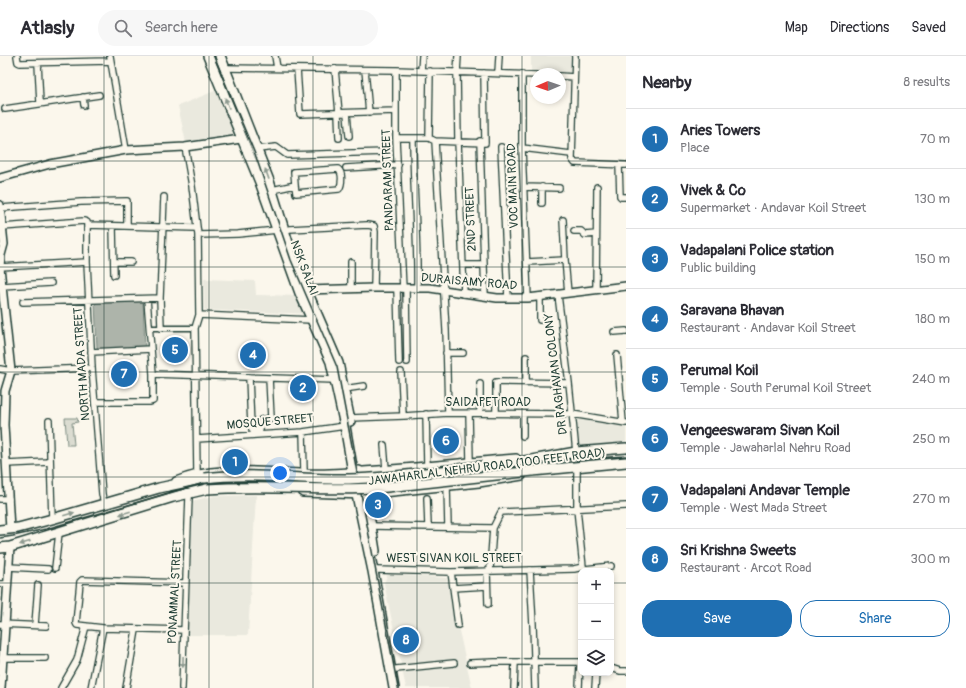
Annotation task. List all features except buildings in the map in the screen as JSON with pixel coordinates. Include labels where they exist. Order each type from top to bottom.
[{"type":"main road","name":"NSK SALAI","points":[[208,56],[241,139],[281,230],[312,320],[331,362],[347,422]]},
{"type":"main road","points":[[220,56],[226,68],[251,137],[258,148],[272,190],[281,230]]},
{"type":"main road","points":[[251,162],[261,159]]},
{"type":"main road","points":[[303,292],[338,363],[344,389],[347,422],[379,591],[394,688]]},
{"type":"main road","points":[[159,488],[169,487],[191,480],[220,476],[348,479],[383,477],[536,459],[576,452],[626,448]]},
{"type":"main road","name":"JAWAHARLAL NEHRU ROAD (100 FEET ROAD)","points":[[537,471],[626,462]]},
{"type":"main road","points":[[162,501],[207,489],[236,487],[359,489],[537,471]]},
{"type":"main road","name":"JAWAHARLAL NEHRU ROAD (100 FEET ROAD)","points":[[0,530],[52,519],[159,488]]},
{"type":"main road","name":"WEST SIVAN KOIL STREET","points":[[361,495],[371,526],[377,570]]},
{"type":"main road","name":"JAWAHARLAL NEHRU ROAD (100 FEET ROAD)","points":[[0,548],[10,547],[59,533],[162,501]]},
{"type":"main road","points":[[377,570],[379,591]]},
{"type":"main road","points":[[387,639],[396,670],[399,688]]},
{"type":"street","points":[[17,56],[19,63],[110,58],[126,150]]},
{"type":"street","points":[[276,56],[277,68]]},
{"type":"street","points":[[421,71],[422,56]]},
{"type":"street","points":[[458,56],[456,72],[464,294]]},
{"type":"street","points":[[498,73],[499,56]]},
{"type":"street","points":[[575,56],[572,159],[575,163],[626,165]]},
{"type":"street","points":[[38,63],[40,102]]},
{"type":"street","points":[[226,68],[396,70],[530,75]]},
{"type":"street","points":[[297,69],[300,114],[396,111]]},
{"type":"street","points":[[335,69],[339,138]]},
{"type":"street","points":[[365,70],[369,113]]},
{"type":"street","name":"PANDARAM STREET","points":[[396,70],[396,138],[402,289]]},
{"type":"street","points":[[429,138],[430,71]]},
{"type":"street","name":"2ND STREET","points":[[484,73],[483,142],[485,296]]},
{"type":"street","name":"VOC MAIN ROAD","points":[[522,74],[522,148],[528,298]]},
{"type":"street","points":[[566,76],[574,77]]},
{"type":"street","points":[[5,109],[40,102],[99,94]]},
{"type":"street","points":[[83,97],[84,105]]},
{"type":"street","points":[[347,113],[349,136]]},
{"type":"street","points":[[396,138],[429,138],[435,141],[483,142]]},
{"type":"street","points":[[413,138],[414,196],[418,250],[417,289]]},
{"type":"street","points":[[0,177],[56,162],[126,150],[185,147],[241,139]]},
{"type":"street","points":[[435,141],[448,412]]},
{"type":"street","points":[[185,147],[192,186],[198,235],[199,315],[195,328],[197,474]]},
{"type":"street","points":[[258,148],[276,147],[287,155],[387,152]]},
{"type":"street","points":[[501,147],[508,298],[511,298]]},
{"type":"street","points":[[522,148],[571,154]]},
{"type":"street","points":[[346,168],[398,165]]},
{"type":"street","points":[[619,165],[620,196],[626,197]]},
{"type":"street","points":[[338,169],[341,173],[339,190],[296,193],[295,185],[294,172],[338,169]]},
{"type":"street","points":[[272,190],[295,185]]},
{"type":"street","points":[[524,187],[559,188]]},
{"type":"street","points":[[596,290],[597,187]]},
{"type":"street","points":[[542,188],[542,203]]},
{"type":"street","points":[[161,328],[160,298],[164,228],[164,197]]},
{"type":"street","points":[[10,529],[2,391],[11,371],[0,266],[0,258],[4,244],[0,206],[126,201],[127,226]]},
{"type":"street","points":[[563,220],[568,293]]},
{"type":"street","points":[[2,227],[84,221],[87,224],[113,226],[196,228]]},
{"type":"street","name":"NORTH MADA STREET","points":[[87,224],[91,352],[104,504]]},
{"type":"street","points":[[198,235],[238,234],[290,229],[367,225],[374,226],[374,288]]},
{"type":"street","points":[[113,226],[114,275]]},
{"type":"street","points":[[574,231],[581,231],[585,235],[596,234]]},
{"type":"street","points":[[527,262],[565,260]]},
{"type":"street","points":[[0,266],[87,262]]},
{"type":"street","points":[[114,262],[131,262]]},
{"type":"street","points":[[351,262],[351,289]]},
{"type":"street","points":[[462,265],[484,264]]},
{"type":"street","points":[[2,286],[51,283]]},
{"type":"street","name":"DURAISAMY ROAD","points":[[303,292],[374,288],[430,288],[497,298],[528,298],[626,286]]},
{"type":"street","points":[[402,289],[407,362]]},
{"type":"street","points":[[399,362],[402,289]]},
{"type":"street","name":"DR RAGHAVAN COLONY","points":[[558,295],[576,452]]},
{"type":"street","points":[[540,296],[540,320]]},
{"type":"street","points":[[95,402],[153,401],[153,374],[147,298]]},
{"type":"street","points":[[23,302],[160,298]]},
{"type":"street","points":[[199,315],[312,320]]},
{"type":"street","points":[[150,328],[195,328]]},
{"type":"street","points":[[614,332],[626,331]]},
{"type":"street","points":[[91,352],[151,349]]},
{"type":"street","points":[[446,354],[463,353]]},
{"type":"street","points":[[617,355],[624,422]]},
{"type":"street","points":[[526,357],[526,383]]},
{"type":"street","points":[[0,369],[11,371],[92,368]]},
{"type":"street","points":[[401,372],[403,416]]},
{"type":"street","points":[[153,374],[335,380]]},
{"type":"street","points":[[249,377],[252,431],[260,430],[262,420],[271,418],[269,378]]},
{"type":"street","points":[[496,413],[496,382],[569,384]]},
{"type":"street","points":[[480,384],[480,413]]},
{"type":"street","points":[[344,389],[364,386]]},
{"type":"street","name":"SAIDAPET ROAD","points":[[347,422],[448,412],[572,414],[624,422]]},
{"type":"street","points":[[469,413],[470,462]]},
{"type":"street","points":[[426,414],[427,466]]},
{"type":"street","points":[[523,414],[523,436]]},
{"type":"street","points":[[49,421],[52,519]]},
{"type":"street","name":"MOSQUE STREET","points":[[197,439],[303,432],[347,422]]},
{"type":"street","points":[[303,432],[304,472]]},
{"type":"street","points":[[384,445],[386,469]]},
{"type":"street","name":"JAWAHARLAL NEHRU ROAD (100 FEET ROAD)","points":[[159,488],[197,474],[240,471],[330,473],[356,472],[521,457],[536,459]]},
{"type":"street","points":[[6,464],[50,462]]},
{"type":"street","points":[[417,467],[419,488]]},
{"type":"street","points":[[577,467],[577,509],[585,568]]},
{"type":"street","name":"JAWAHARLAL NEHRU ROAD (100 FEET ROAD)","points":[[162,501],[189,497],[207,492],[244,490],[361,495],[522,476],[537,471]]},
{"type":"street","points":[[329,494],[330,473]]},
{"type":"street","points":[[447,486],[448,526]]},
{"type":"street","name":"PONAMMAL STREET","points":[[182,688],[189,497]]},
{"type":"street","points":[[427,498],[428,526]]},
{"type":"street","points":[[0,499],[9,499]]},
{"type":"street","points":[[488,604],[488,570],[494,528],[501,512],[626,506]]},
{"type":"street","points":[[371,526],[448,526],[494,528]]},
{"type":"street","points":[[8,567],[52,569],[59,533]]},
{"type":"street","points":[[1,688],[3,584],[8,567],[10,547]]},
{"type":"street","name":"WEST SIVAN KOIL STREET","points":[[594,568],[611,566]]},
{"type":"street","name":"WEST SIVAN KOIL STREET","points":[[377,570],[450,572],[578,569]]},
{"type":"street","points":[[530,570],[534,688]]},
{"type":"street","points":[[450,572],[458,625]]},
{"type":"street","points":[[184,630],[136,630],[77,625],[80,582],[82,580],[185,583]]},
{"type":"street","points":[[35,625],[38,585]]},
{"type":"street","points":[[453,588],[487,586]]},
{"type":"street","points":[[2,624],[46,626]]},
{"type":"street","points":[[61,688],[77,660],[86,626]]},
{"type":"street","points":[[91,688],[103,628]]},
{"type":"street","points":[[126,688],[136,630]]},
{"type":"street","points":[[2,658],[45,658]]},
{"type":"street","points":[[514,688],[515,662]]},
{"type":"street","points":[[470,663],[578,662]]},
{"type":"street","points":[[396,670],[454,663]]},
{"type":"street","points":[[614,669],[626,671]]},
{"type":"street","points":[[579,676],[579,688]]},
{"type":"street","points":[[595,688],[596,676]]},
{"type":"shaded area","points":[[531,56],[574,56],[573,73],[566,73],[566,68],[531,68]]},
{"type":"shaded area","points":[[217,90],[236,137],[186,143],[178,106]]},
{"type":"shaded area","points":[[204,279],[255,281],[256,295],[303,296],[311,314],[204,310]]},
{"type":"shaded area","points":[[143,301],[145,348],[97,349],[95,303]]},
{"type":"shaded area","points":[[65,418],[77,418],[78,422],[72,423],[74,445],[67,445]]},
{"type":"shaded area","points":[[575,418],[626,425],[626,442],[578,446]]},
{"type":"shaded area","points":[[256,495],[248,635],[187,635],[191,501],[214,496]]},
{"type":"shaded area","points":[[388,574],[447,578],[472,688],[406,688],[384,583]]},
{"type":"railway","points":[[214,56],[255,154],[291,260],[337,367],[398,688]]},
{"type":"railway","points":[[0,538],[46,529],[204,483],[237,481],[342,483],[394,482],[566,460],[626,456]]},
{"type":"place","name":"Perumal Koil","points":[[175,350]]},
{"type":"place","name":"Saravana Bhavan","points":[[253,355]]},
{"type":"place","name":"Vadapalani Andavar Temple","points":[[124,374]]},
{"type":"place","name":"Vivek & Co","points":[[303,388]]},
{"type":"place","name":"Vengeeswaram Sivan Koil","points":[[446,441]]},
{"type":"place","name":"Aries Towers","points":[[235,462]]},
{"type":"place","name":"Vadapalani Police station","points":[[378,505]]},
{"type":"place","name":"Sri Krishna Sweets","points":[[406,640]]}]
